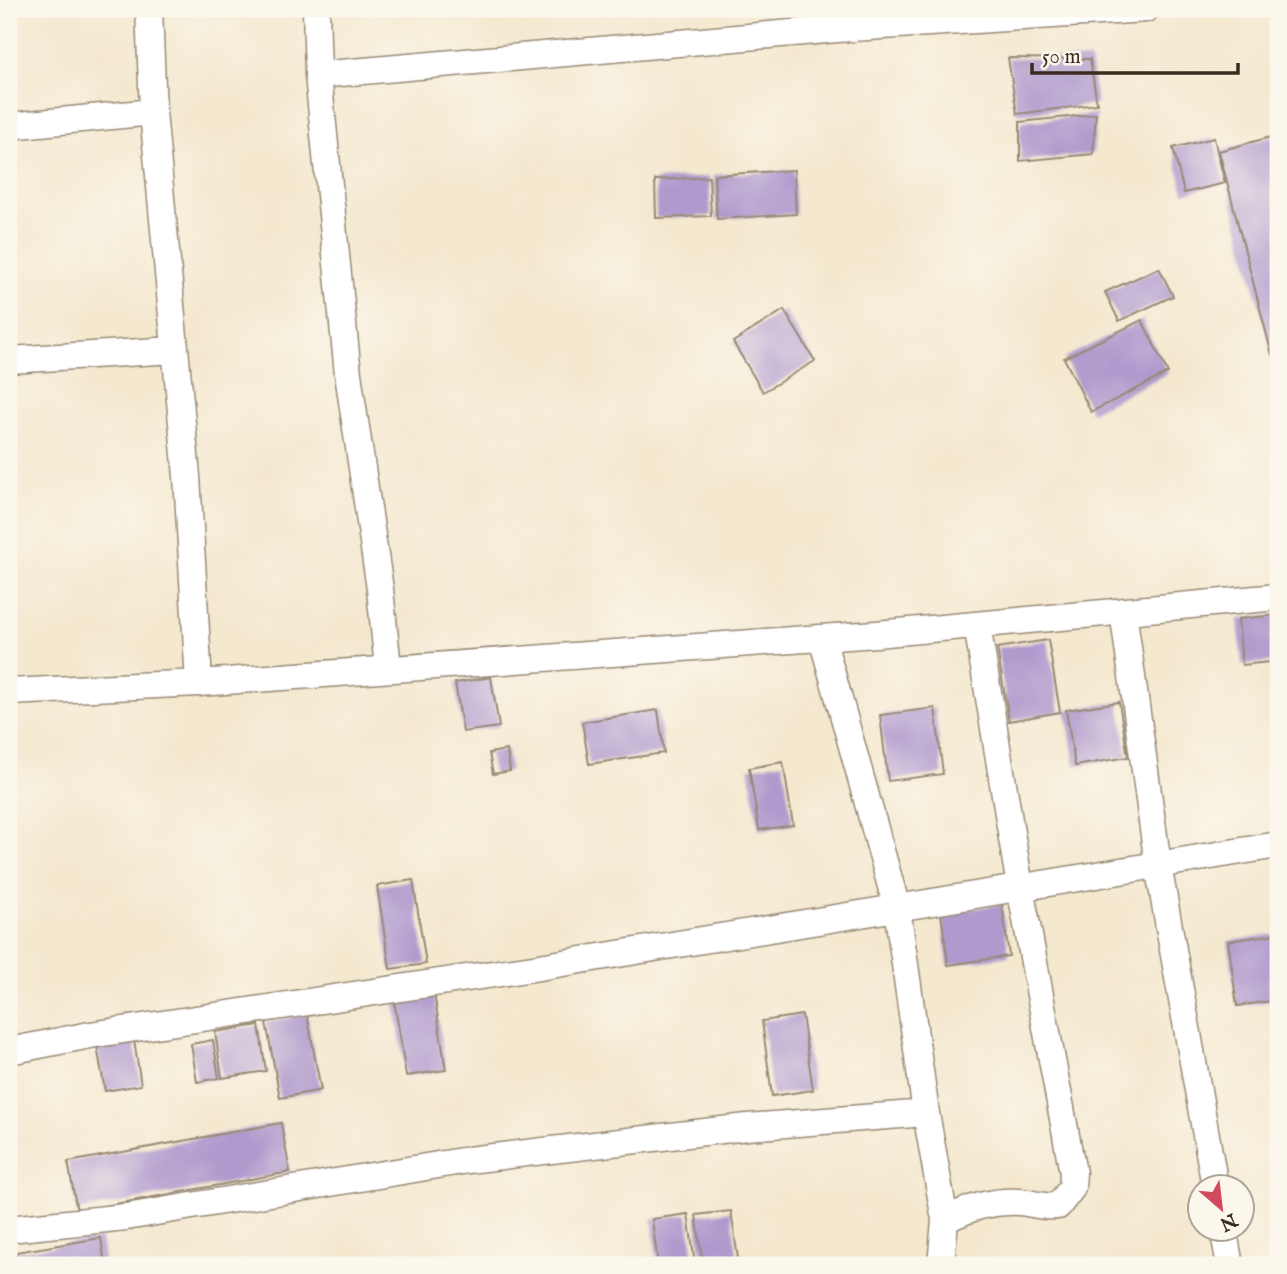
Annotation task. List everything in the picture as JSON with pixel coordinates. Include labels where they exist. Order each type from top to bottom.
[{"type":"street","points":[[149,9],[153,112],[187,476],[199,683]]},
{"type":"street","points":[[316,9],[318,75],[348,374],[380,589],[388,668]]},
{"type":"street","points":[[318,75],[837,29],[1146,9]]},
{"type":"street","points":[[9,126],[153,112]]},
{"type":"street","points":[[9,360],[175,350]]},
{"type":"street","points":[[9,692],[199,683],[822,638],[1278,597]]},
{"type":"street","points":[[1122,611],[1157,865],[1212,1172]]},
{"type":"street","points":[[945,1220],[972,1207],[991,1203],[1020,1202],[1046,1207],[1058,1206],[1072,1188],[1073,1174],[1020,887],[977,625]]},
{"type":"street","points":[[822,638],[897,908],[926,1113],[945,1220],[942,1265]]},
{"type":"street","points":[[9,1051],[90,1035],[533,968],[1278,845]]},
{"type":"street","points":[[9,1229],[126,1217],[468,1160],[747,1127],[926,1113]]},
{"type":"street","points":[[1226,1242],[1230,1265]]},
{"type":"building","points":[[1008,58],[1090,59],[1097,104],[1017,114]]},
{"type":"building","points":[[1096,114],[1093,154],[1020,161],[1020,122]]},
{"type":"building","points":[[1278,135],[1278,353],[1272,355],[1219,151]]},
{"type":"building","points":[[1214,138],[1225,183],[1184,193],[1173,148]]},
{"type":"building","points":[[794,170],[796,214],[717,219],[714,175]]},
{"type":"building","points":[[709,177],[711,216],[656,218],[655,180]]},
{"type":"building","points":[[1159,268],[1173,296],[1119,321],[1105,292]]},
{"type":"building","points":[[784,310],[815,361],[763,392],[733,342]]},
{"type":"building","points":[[1142,320],[1168,373],[1091,412],[1064,358]]},
{"type":"building","points":[[1278,615],[1278,661],[1242,665],[1238,619]]},
{"type":"building","points":[[1048,640],[1060,712],[1009,721],[997,648]]},
{"type":"building","points":[[491,677],[499,727],[463,732],[455,683]]},
{"type":"building","points":[[1119,702],[1128,757],[1075,766],[1066,710]]},
{"type":"building","points":[[935,708],[943,774],[888,781],[880,715]]},
{"type":"building","points":[[658,710],[664,753],[589,764],[582,722]]},
{"type":"building","points":[[507,750],[510,771],[493,774],[489,753]]},
{"type":"building","points":[[783,762],[793,825],[759,830],[749,768]]},
{"type":"building","points":[[413,880],[426,964],[390,969],[377,886]]},
{"type":"building","points":[[1002,904],[1009,956],[948,965],[941,913]]},
{"type":"building","points":[[1276,934],[1278,1000],[1237,1006],[1228,941]]},
{"type":"building","points":[[434,993],[446,1070],[406,1076],[394,999]]},
{"type":"building","points":[[307,1014],[321,1090],[280,1098],[266,1022]]},
{"type":"building","points":[[802,1015],[813,1090],[772,1096],[762,1021]]},
{"type":"building","points":[[259,1025],[266,1071],[222,1078],[215,1032]]},
{"type":"building","points":[[134,1040],[141,1085],[105,1091],[97,1046]]},
{"type":"building","points":[[213,1040],[219,1078],[197,1082],[191,1044]]},
{"type":"building","points":[[281,1123],[290,1172],[77,1211],[68,1162]]},
{"type":"building","points":[[731,1211],[739,1265],[703,1265],[696,1215]]},
{"type":"building","points":[[688,1214],[695,1265],[658,1265],[652,1219]]},
{"type":"building","points":[[101,1238],[105,1265],[18,1265],[16,1252]]}]
